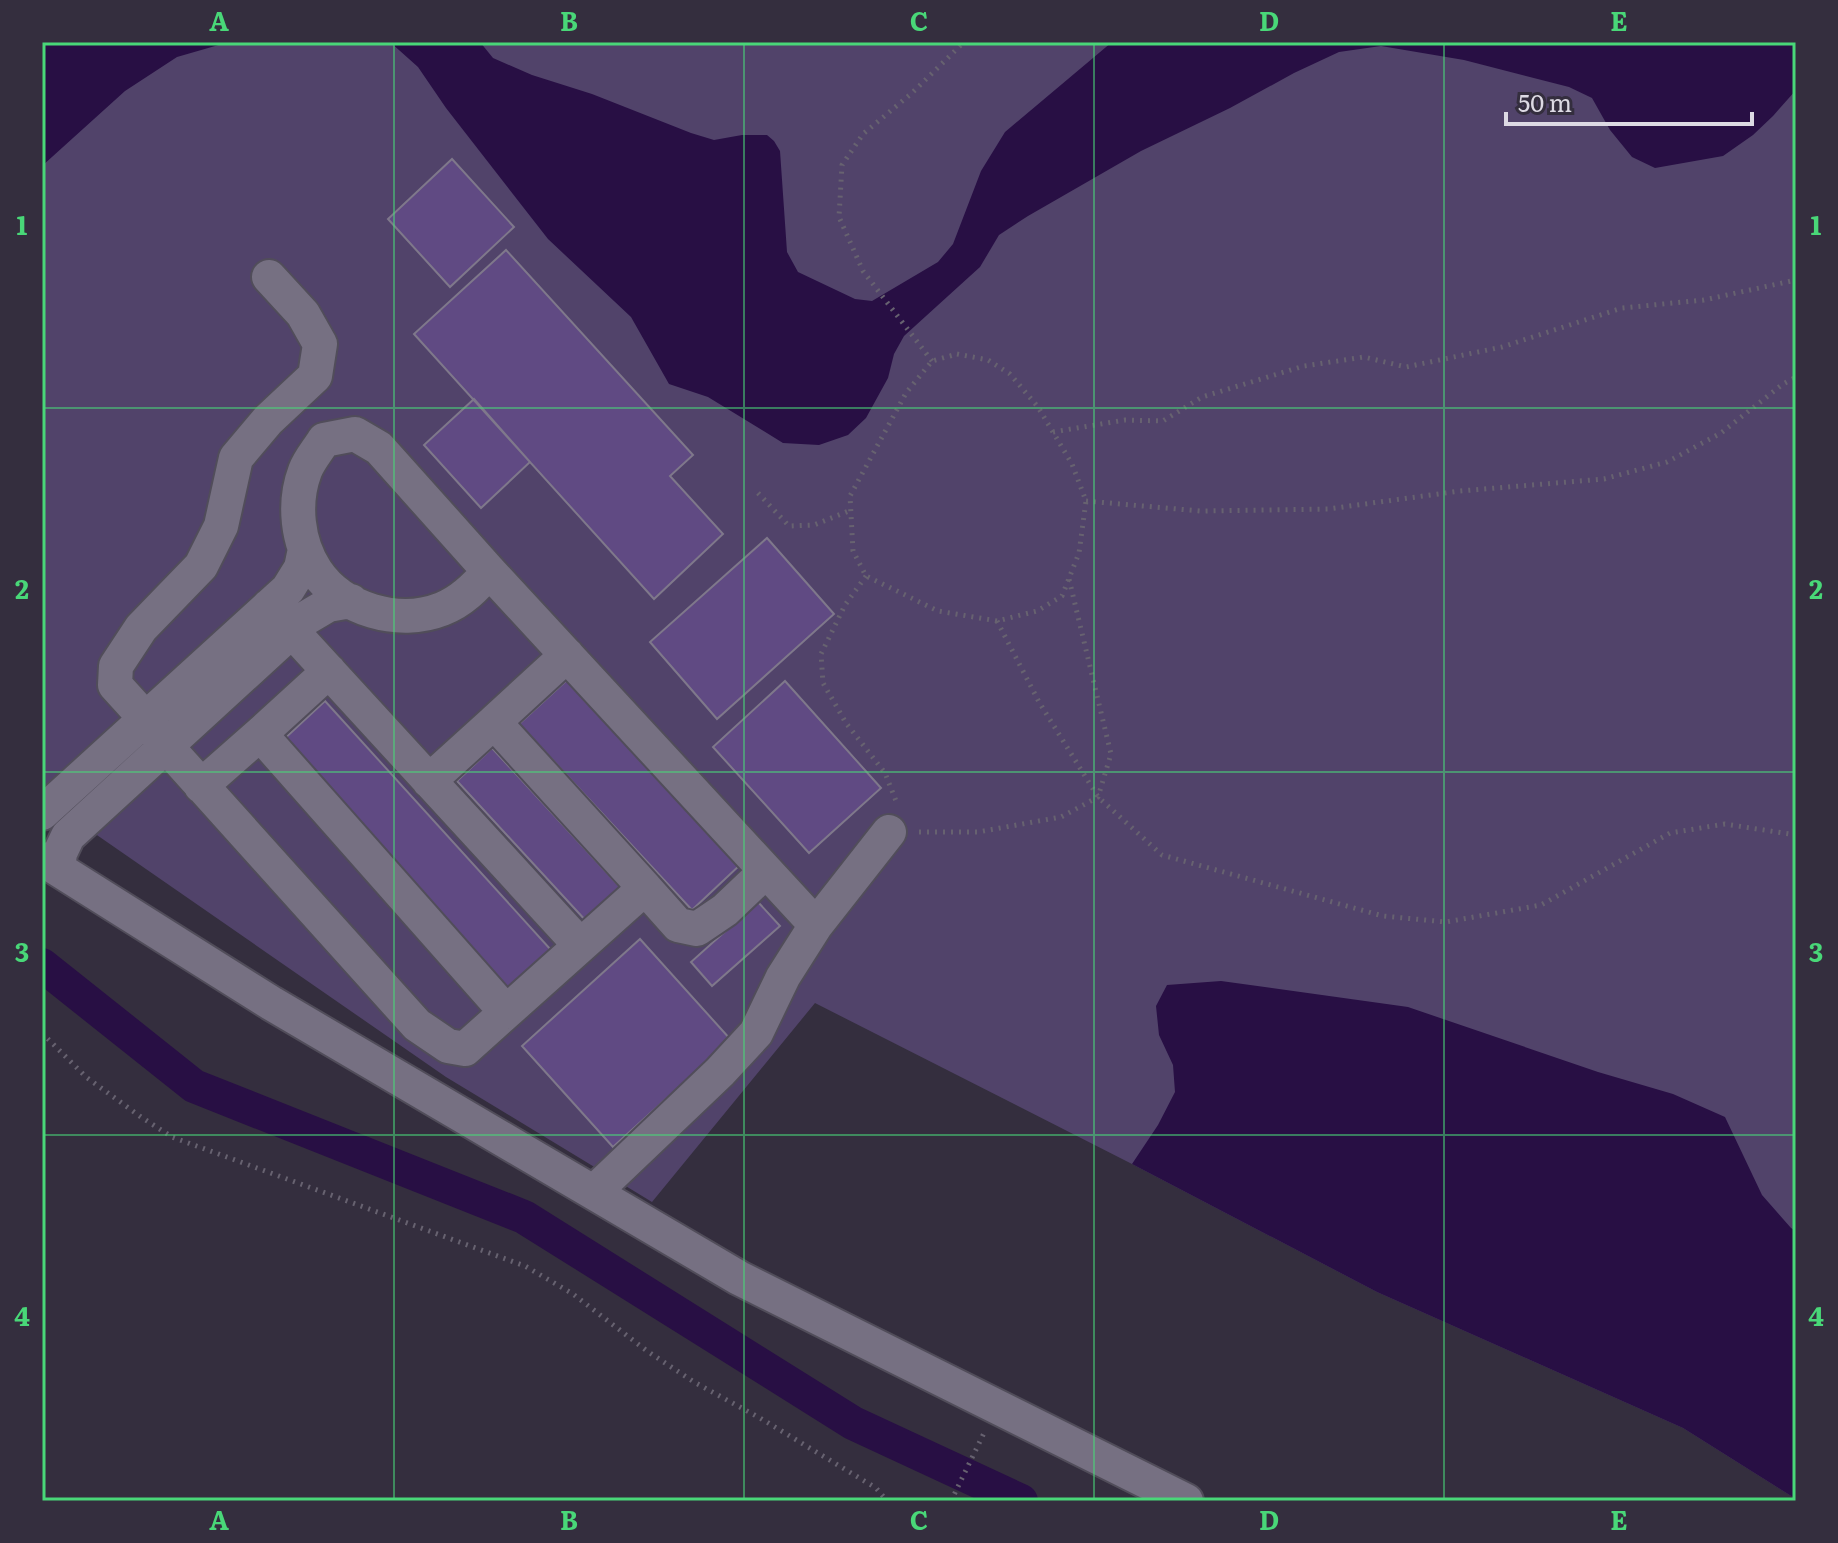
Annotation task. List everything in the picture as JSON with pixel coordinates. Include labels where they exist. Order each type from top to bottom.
[{"type":"street","points":[[269,277],[303,314],[320,344],[315,376],[268,420],[236,458],[221,526],[201,566],[141,628],[116,666],[115,685],[201,786],[417,1025],[448,1046],[465,1049],[645,888]]},
{"type":"street","points":[[489,571],[471,591],[442,609],[409,616],[374,612],[341,597],[316,572],[305,549],[297,504],[305,469],[324,440],[355,434],[379,448],[816,925]]},
{"type":"street","points":[[42,813],[288,589],[301,568],[305,549]]},
{"type":"street","points":[[351,601],[328,605],[306,618],[68,836],[60,853],[50,864],[271,1003],[739,1278],[1186,1501]]},
{"type":"street","points":[[269,606],[580,945]]},
{"type":"street","points":[[429,781],[567,655]]},
{"type":"street","points":[[201,786],[329,671]]},
{"type":"street","points":[[494,722],[678,925],[697,929],[725,910],[766,871]]},
{"type":"street","points":[[260,734],[506,1012]]},
{"type":"street","points":[[594,1192],[720,1072],[756,1033],[783,977],[816,925],[889,832]]},
{"type":"path","points":[[932,361],[863,271],[839,217],[842,165],[863,134],[912,93],[964,42]]},
{"type":"path","points":[[1053,432],[1125,420],[1163,421],[1202,397],[1304,366],[1364,357],[1406,367],[1420,365],[1502,347],[1622,308],[1704,300],[1796,280]]},
{"type":"path","points":[[957,354],[988,360],[1010,374],[1038,407],[1072,464],[1086,501],[1079,553],[1062,596],[1037,611],[997,621],[938,611],[866,576],[853,551],[850,496],[906,393],[932,361],[957,354]]},
{"type":"path","points":[[1086,501],[1200,511],[1328,509],[1460,491],[1604,479],[1667,462],[1721,433],[1796,377]]},
{"type":"path","points":[[758,493],[789,526],[814,525],[851,510]]},
{"type":"path","points":[[866,576],[845,605],[821,654],[823,683],[846,723],[885,773],[897,805],[889,832],[978,832],[1061,817],[1098,797],[1111,754],[1069,579]]},
{"type":"path","points":[[997,621],[1039,702],[1098,797],[1162,855],[1383,916],[1446,922],[1541,905],[1670,833],[1725,824],[1796,835]]},
{"type":"path","points":[[42,1033],[86,1077],[172,1137],[525,1266],[573,1294],[694,1382],[876,1488],[887,1501]]},
{"type":"path","points":[[951,1501],[989,1423]]},
{"type":"shaded area","points":[[42,42],[1796,42],[1796,1499],[1683,1428],[1377,1292],[815,1003],[652,1202],[446,1077],[42,797]],"holes":[[[452,159],[514,227],[450,286],[388,219]],[[506,250],[693,454],[670,476],[723,535],[654,598],[530,462],[481,507],[424,445],[474,399]],[[766,538],[834,614],[718,718],[650,642]],[[567,679],[740,865],[692,910],[519,724]],[[785,681],[881,788],[809,853],[714,747]],[[326,701],[551,950],[282,741]],[[492,749],[622,888],[586,921],[457,781]],[[759,902],[779,926],[712,986],[691,961]],[[640,939],[731,1040],[522,1046]]]},
{"type":"shaded area","points":[[42,42],[288,42],[222,44],[177,57],[125,91],[42,166]]},
{"type":"shaded area","points":[[390,42],[480,42],[493,58],[532,75],[592,94],[691,133],[714,140],[767,135],[780,151],[787,252],[798,272],[855,299],[872,301],[938,262],[953,244],[981,171],[1005,132],[1112,42],[1796,42],[1796,90],[1753,135],[1723,156],[1655,168],[1632,157],[1610,130],[1592,98],[1569,87],[1464,60],[1381,46],[1339,52],[1141,151],[999,235],[980,267],[904,336],[894,354],[888,378],[866,418],[848,435],[819,445],[783,443],[708,397],[669,384],[631,317],[548,239],[418,67]]},
{"type":"shaded area","points":[[1221,981],[1408,1007],[1598,1072],[1673,1094],[1725,1117],[1762,1195],[1796,1231],[1796,1499],[1683,1428],[1377,1292],[1132,1164],[1175,1092],[1173,1065],[1159,1035],[1156,1006],[1167,985]]},
{"type":"building","points":[[452,159],[514,227],[450,287],[388,219]]},
{"type":"building","points":[[506,250],[693,455],[670,476],[723,534],[654,599],[414,334]]},
{"type":"building","points":[[474,399],[530,462],[481,508],[424,445]]},
{"type":"building","points":[[767,538],[834,614],[717,719],[650,642]]},
{"type":"building","points":[[568,679],[741,864],[692,910],[519,724]]},
{"type":"building","points":[[785,681],[881,788],[809,853],[713,747]]},
{"type":"building","points":[[325,701],[551,950],[508,990],[282,741]]},
{"type":"building","points":[[492,748],[622,889],[587,922],[457,781]]},
{"type":"building","points":[[758,902],[780,926],[712,986],[691,962]]},
{"type":"building","points":[[640,939],[731,1040],[613,1147],[522,1046]]},
{"type":"waterway","points":[[42,965],[194,1086],[524,1217],[853,1423],[1021,1501]]}]
